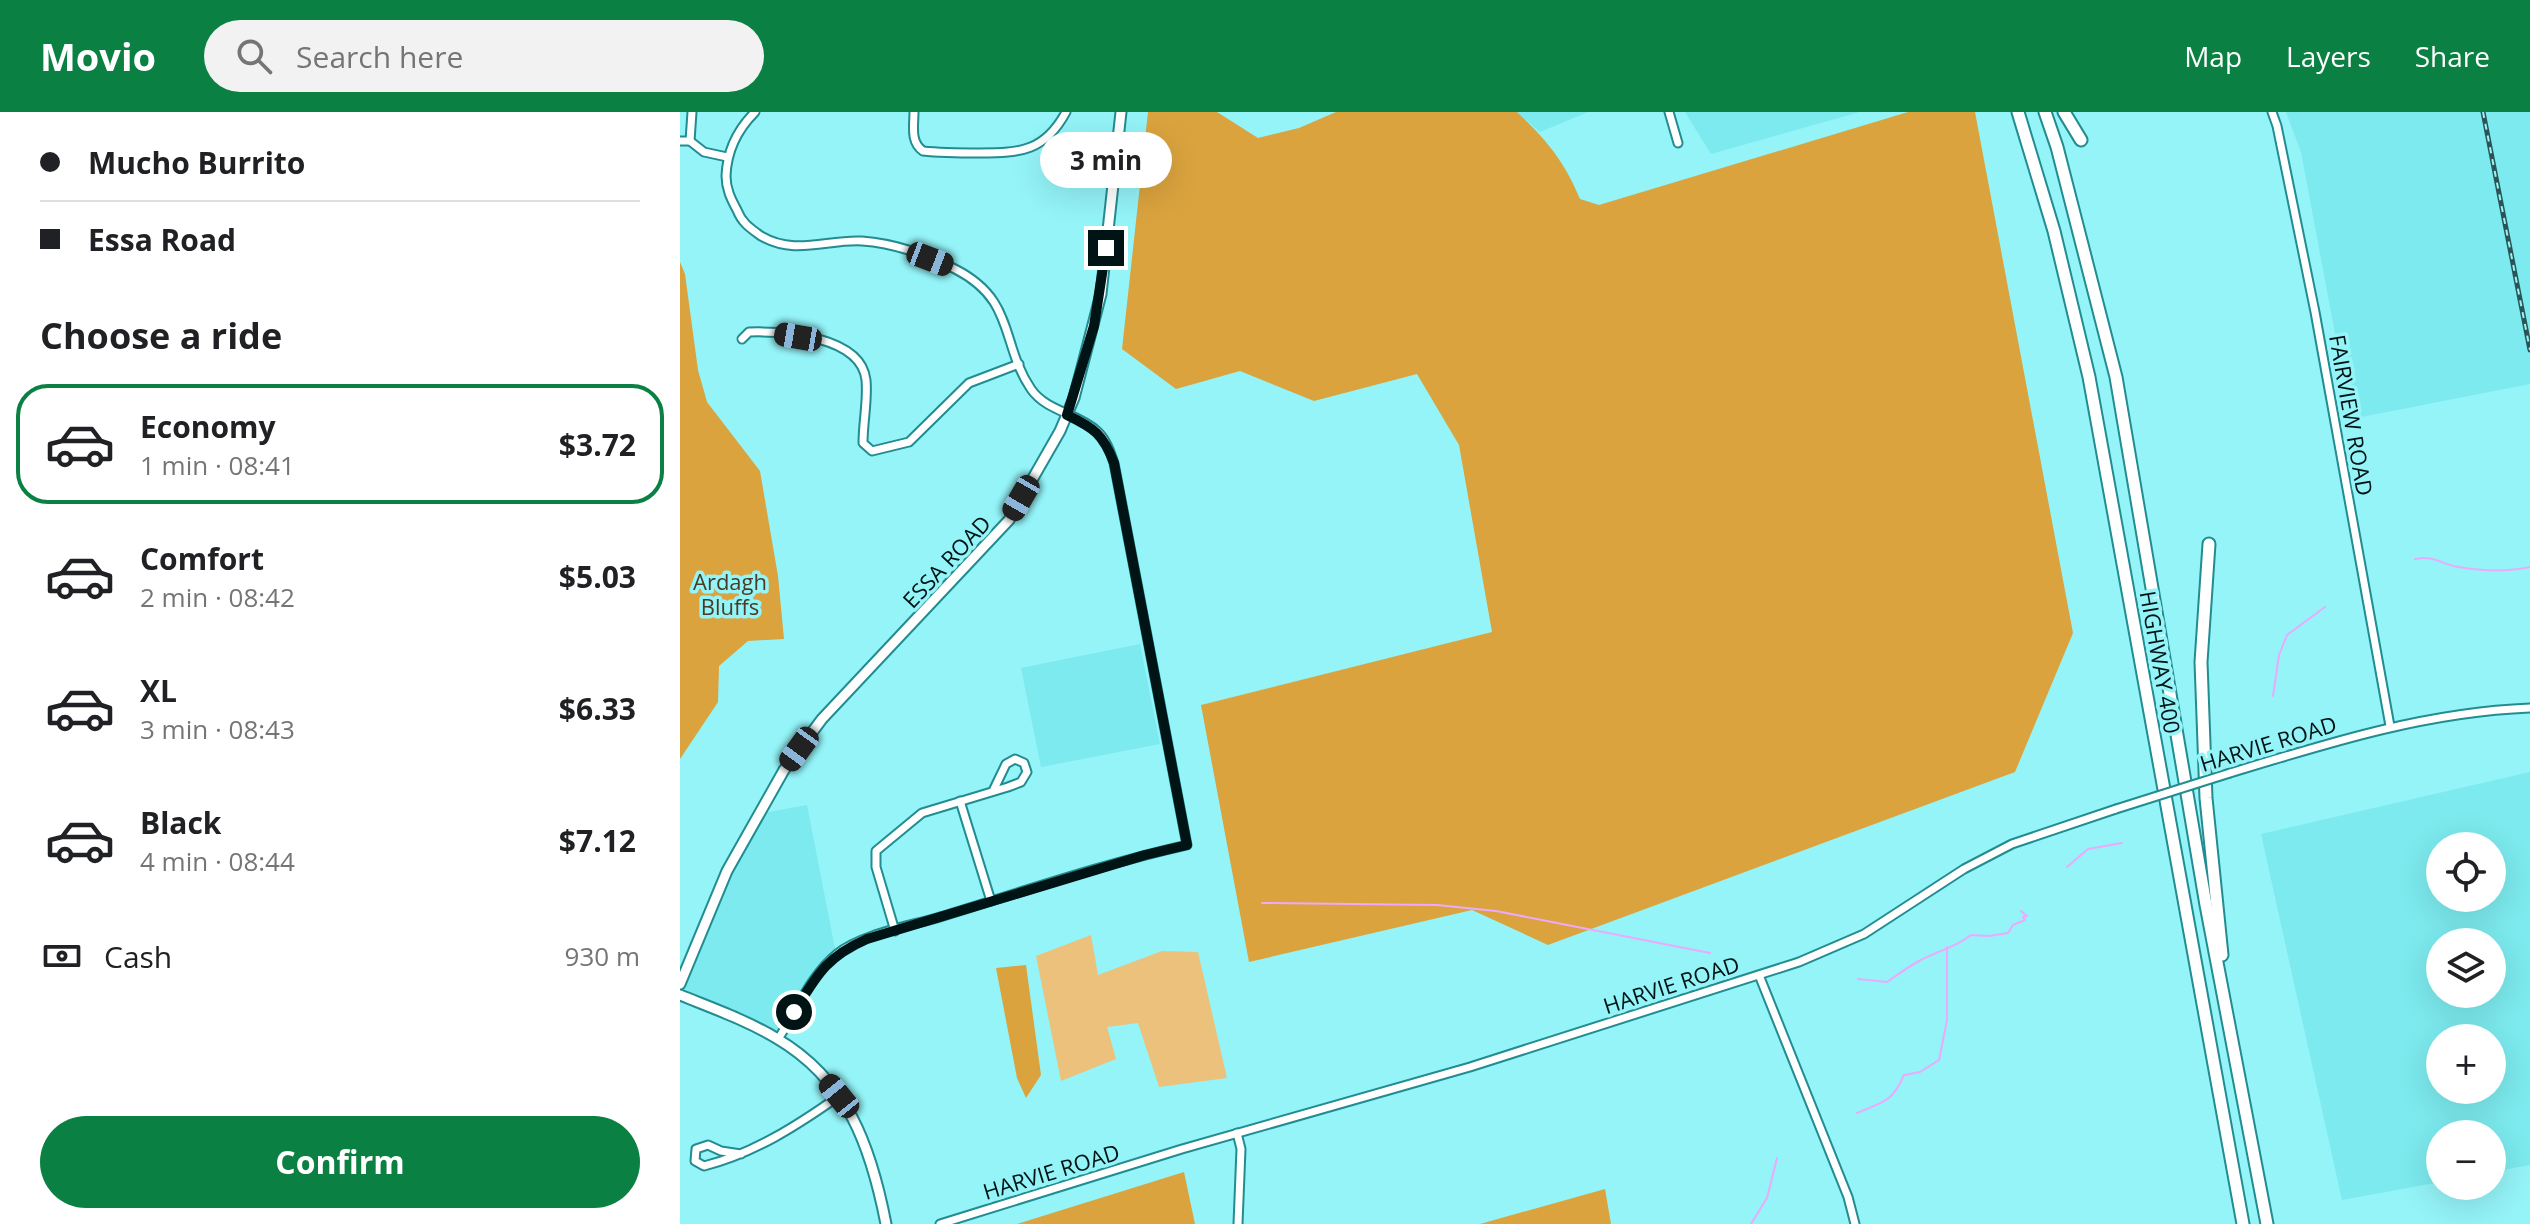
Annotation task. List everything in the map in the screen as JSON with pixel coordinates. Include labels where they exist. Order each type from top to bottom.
[{"type":"highway","name":"HIGHWAY 400","points":[[2018,112],[2054,231],[2089,377],[2243,1224]]},
{"type":"highway","name":"HIGHWAY 400","points":[[2045,112],[2057,147],[2116,377],[2222,992],[2267,1224]]},
{"type":"highway","points":[[2064,112],[2081,140]]},
{"type":"highway","points":[[2209,544],[2201,662],[2206,798],[2222,955],[2222,992]]},
{"type":"main road","name":"ESSA ROAD","points":[[680,984],[727,871],[784,770],[822,719],[1009,520],[1067,415],[1101,294],[1121,112]]},
{"type":"main road","points":[[680,995],[778,1039],[807,1060],[839,1096],[859,1128],[868,1151],[886,1224]]},
{"type":"street","points":[[690,141],[692,112]]},
{"type":"street","points":[[755,112],[741,126],[727,157],[726,187],[744,224],[775,243],[793,247],[862,241],[905,250],[954,269],[982,285],[1007,327],[1019,364],[1037,396],[1096,430],[1106,443],[1114,463],[1187,845],[867,939],[836,954],[815,978],[778,1039]]},
{"type":"street","points":[[914,112],[913,137],[916,146],[923,151],[942,153],[1015,153],[1045,140],[1066,112]]},
{"type":"street","points":[[1669,112],[1678,143]]},
{"type":"street","name":"FAIRVIEW ROAD","points":[[2272,112],[2315,312],[2390,726]]},
{"type":"street","points":[[680,141],[690,141],[704,152],[727,157]]},
{"type":"street","points":[[742,339],[749,332],[769,332],[828,342],[851,351],[861,364],[866,379],[863,443],[872,451],[909,442],[969,383],[1019,364]]},
{"type":"street","name":"HARVIE ROAD","points":[[940,1224],[1237,1133],[1470,1067],[1831,950],[1864,934],[1964,869],[2012,844],[2116,809],[2348,736],[2390,726],[2530,708]]},
{"type":"street","points":[[895,931],[876,867],[876,851],[914,817],[1021,782],[1027,772],[1024,763],[1015,759],[1006,764],[993,791]]},
{"type":"street","points":[[960,801],[991,901]]},
{"type":"street","points":[[1759,975],[1848,1197],[1855,1224]]},
{"type":"street","points":[[741,1154],[708,1145],[696,1149],[695,1161],[704,1166],[741,1154],[804,1120],[839,1096]]},
{"type":"street","points":[[1237,1133],[1241,1149],[1238,1224]]},
{"type":"shaded area","points":[[1517,112],[1588,112],[1540,132]]},
{"type":"shaded area","points":[[1685,112],[1860,112],[1711,154]]},
{"type":"shaded area","points":[[2286,112],[2530,112],[2530,384],[2351,419],[2301,152]]},
{"type":"shaded area","points":[[1140,644],[1160,744],[1041,767],[1021,668]]},
{"type":"shaded area","points":[[2530,772],[2530,1165],[2506,1169],[2506,1120],[2426,1120],[2426,1185],[2342,1200],[2261,834]]},
{"type":"shaded area","points":[[807,805],[836,954],[778,1039],[680,995],[680,984],[727,871],[758,814]]},
{"type":"shaded area","points":[[1091,935],[1098,975],[1162,951],[1198,952],[1227,1078],[1159,1087],[1138,1023],[1107,1027],[1116,1059],[1061,1081],[1036,956]]},
{"type":"green space","points":[[1148,112],[1217,112],[1258,138],[1299,128],[1336,112],[1517,112],[1554,152],[1580,199],[1599,205],[1908,112],[1975,112],[2073,633],[2015,772],[1548,945],[1472,910],[1249,962],[1201,705],[1492,632],[1459,445],[1417,374],[1314,401],[1240,371],[1176,389],[1122,349]]},
{"type":"green space","name":"Ardagh Bluffs","points":[[680,262],[685,274],[698,370],[707,402],[760,471],[778,576],[784,639],[748,641],[719,666],[718,702],[680,759]]},
{"type":"green space","points":[[1026,965],[1041,1075],[1026,1098],[1017,1078],[996,968]]},
{"type":"green space","points":[[1184,1172],[1195,1224],[1017,1224]]},
{"type":"green space","points":[[1605,1189],[1611,1224],[1480,1224]]},
{"type":"waterway","points":[[2415,559],[2428,558],[2458,567],[2485,570],[2530,567]]},
{"type":"waterway","points":[[2273,696],[2279,655],[2287,635],[2325,607]]},
{"type":"waterway","points":[[2067,867],[2088,849],[2122,843]]},
{"type":"waterway","points":[[1262,903],[1437,905],[1496,911],[1710,953]]},
{"type":"waterway","points":[[1858,979],[1887,982],[1919,961],[1971,935],[2008,933],[2013,925],[2025,920],[2023,917],[2027,916],[2021,911]]},
{"type":"waterway","points":[[1857,1113],[1880,1104],[1890,1096],[1904,1075],[1920,1072],[1939,1060],[1947,1020],[1947,947]]},
{"type":"waterway","points":[[1751,1224],[1767,1198],[1777,1158]]},
{"type":"railway","points":[[2483,112],[2530,350]]},
{"type":"route","points":[[794,1012],[815,978],[836,954],[867,939],[1187,845],[1114,463],[1106,443],[1096,430],[1067,415],[1094,326],[1106,248]]}]
